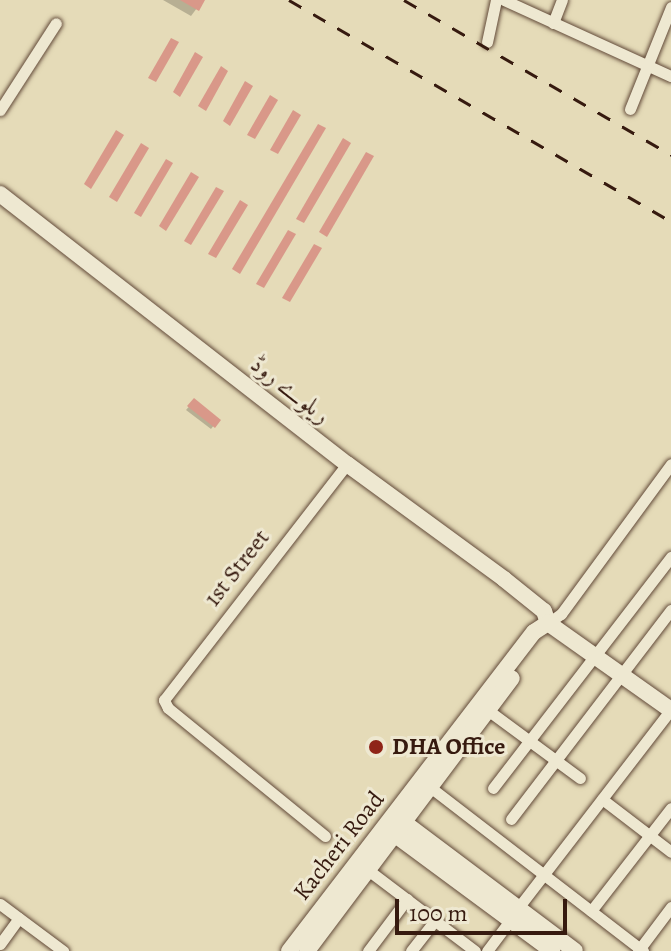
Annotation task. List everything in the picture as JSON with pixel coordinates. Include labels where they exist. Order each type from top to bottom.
[{"type":"main road","name":"ریلوے روڈ","points":[[0,194],[347,464],[513,586],[544,611],[548,623],[623,673],[671,710]]},
{"type":"main road","name":"Kacheri Road","points":[[289,951],[394,825],[430,787],[489,711],[548,623]]},
{"type":"main road","name":"Kacheri Road","points":[[313,949],[368,870],[394,825],[534,632],[548,623]]},
{"type":"main road","points":[[394,825],[514,914],[575,951]]},
{"type":"main road","points":[[514,914],[552,951]]},
{"type":"street","points":[[487,42],[496,0]]},
{"type":"street","points":[[505,0],[671,76]]},
{"type":"street","points":[[553,23],[562,0]]},
{"type":"street","points":[[630,109],[671,7]]},
{"type":"street","points":[[0,110],[56,23]]},
{"type":"street","name":"1st Street","points":[[325,836],[164,700],[347,464]]},
{"type":"street","name":"Kacheri Road","points":[[548,623],[561,614],[671,464]]},
{"type":"street","points":[[493,788],[668,565]]},
{"type":"street","points":[[511,819],[671,610]]},
{"type":"street","points":[[487,951],[671,710]]},
{"type":"street","points":[[489,711],[580,778]]},
{"type":"street","points":[[430,787],[640,950],[671,907]]},
{"type":"street","points":[[602,799],[671,852]]},
{"type":"street","points":[[591,911],[671,808]]},
{"type":"street","points":[[368,870],[475,951]]},
{"type":"street","points":[[368,951],[407,899]]},
{"type":"street","points":[[0,904],[63,951]]},
{"type":"street","points":[[0,944],[19,918]]},
{"type":"street","points":[[411,951],[435,920]]},
{"type":"building","points":[[180,0],[205,0],[199,11]]},
{"type":"building","points":[[171,38],[179,42],[156,82],[148,78]]},
{"type":"building","points":[[195,52],[203,57],[180,97],[173,92]]},
{"type":"building","points":[[221,66],[228,71],[206,111],[198,106]]},
{"type":"building","points":[[245,81],[253,86],[230,126],[223,121]]},
{"type":"building","points":[[270,95],[278,100],[255,139],[247,135]]},
{"type":"building","points":[[293,110],[301,115],[278,154],[270,150]]},
{"type":"building","points":[[318,124],[326,128],[240,274],[232,269]]},
{"type":"building","points":[[116,130],[124,135],[91,189],[84,184]]},
{"type":"building","points":[[343,138],[351,143],[304,223],[296,219]]},
{"type":"building","points":[[141,143],[149,148],[117,202],[109,197]]},
{"type":"building","points":[[366,152],[374,156],[327,237],[319,232]]},
{"type":"building","points":[[166,159],[173,163],[141,217],[134,213]]},
{"type":"building","points":[[191,172],[199,177],[166,231],[159,226]]},
{"type":"building","points":[[216,187],[224,191],[191,245],[184,241]]},
{"type":"building","points":[[240,200],[248,205],[216,258],[208,254]]},
{"type":"building","points":[[288,230],[296,234],[264,288],[256,284]]},
{"type":"building","points":[[314,244],[322,248],[290,302],[282,298]]},
{"type":"building","points":[[194,398],[221,420],[215,428],[187,406]]},
{"type":"railway","points":[[289,0],[671,221]]},
{"type":"railway","points":[[404,0],[671,155]]},
{"type":"place","name":"DHA Office","points":[[376,747]]}]
